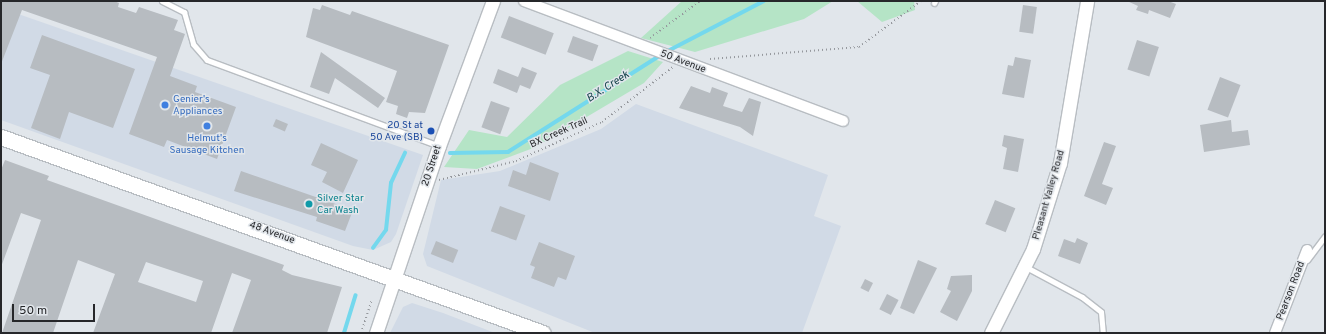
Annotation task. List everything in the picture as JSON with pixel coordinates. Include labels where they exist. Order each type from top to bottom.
[{"type":"main road","name":"48 Avenue","points":[[1,137],[396,278],[543,333]]},
{"type":"street","name":"20 Street","points":[[376,333],[396,278],[438,146],[493,1]]},
{"type":"street","name":"50 Avenue","points":[[524,1],[670,58],[843,121]]},
{"type":"street","name":"Pleasant Valley Road","points":[[991,333],[1025,266],[1060,163],[1087,1]]},
{"type":"street","name":"Pearson Road","points":[[1275,333],[1307,250]]},
{"type":"lane","points":[[162,1],[184,12],[193,44],[207,60],[438,146]]},
{"type":"lane","points":[[1300,266],[1325,236]]},
{"type":"lane","points":[[1025,266],[1082,297],[1101,312],[1103,333]]},
{"type":"path","points":[[640,46],[700,1]]},
{"type":"path","points":[[704,60],[859,47],[921,1]]},
{"type":"path","name":"BX Creek Trail","points":[[427,182],[516,161],[602,122],[681,62]]},
{"type":"path","points":[[361,333],[372,300]]},
{"type":"shaded area","points":[[1,8],[423,155],[396,234],[391,242],[373,250],[353,246],[1,120]]},
{"type":"shaded area","points":[[636,104],[828,175],[814,216],[841,226],[802,333],[595,333],[427,266],[423,254],[441,180],[500,171],[601,129]]},
{"type":"shaded area","points":[[412,303],[495,333],[390,333],[403,307]]},
{"type":"green space","points":[[682,1],[833,1],[804,19],[695,52],[641,38]]},
{"type":"green space","points":[[857,1],[914,1],[915,10],[882,22]]},
{"type":"green space","points":[[628,51],[663,62],[644,83],[536,147],[477,169],[444,167],[469,130],[507,137],[560,85]]},
{"type":"building","points":[[1,1],[114,1],[119,3],[118,7],[136,13],[139,7],[178,20],[174,30],[185,34],[170,76],[197,86],[195,92],[236,107],[217,159],[167,140],[164,147],[129,134],[157,57],[22,10],[1,64]]},
{"type":"building","points":[[1127,1],[1168,1],[1176,4],[1170,18],[1149,10],[1148,14],[1136,10],[1138,6]]},
{"type":"building","points":[[322,5],[350,15],[352,11],[449,45],[425,113],[409,112],[407,118],[396,114],[398,106],[386,102],[397,71],[306,37],[313,8],[320,10]]},
{"type":"building","points":[[1023,5],[1037,7],[1033,34],[1019,32]]},
{"type":"building","points":[[509,16],[554,33],[546,55],[501,37]]},
{"type":"building","points":[[42,35],[135,69],[113,128],[69,112],[60,139],[31,128],[50,75],[30,68]]},
{"type":"building","points":[[573,36],[598,45],[593,61],[567,52]]},
{"type":"building","points":[[1137,40],[1159,47],[1149,77],[1127,69]]},
{"type":"building","points":[[321,52],[385,98],[378,108],[335,78],[329,94],[310,87]]},
{"type":"building","points":[[1015,57],[1031,60],[1024,98],[1002,94],[1008,65],[1013,66]]},
{"type":"building","points":[[522,67],[537,73],[530,89],[520,85],[517,93],[493,83],[498,69],[518,77]]},
{"type":"building","points":[[1220,77],[1241,85],[1228,118],[1207,110]]},
{"type":"building","points":[[691,86],[710,93],[712,87],[728,93],[723,106],[742,112],[749,98],[761,102],[753,136],[740,127],[679,108]]},
{"type":"building","points":[[491,101],[510,108],[500,134],[481,127]]},
{"type":"building","points":[[276,119],[288,124],[285,131],[273,126]]},
{"type":"building","points":[[1231,120],[1232,132],[1248,130],[1250,145],[1204,152],[1200,125]]},
{"type":"building","points":[[1004,135],[1024,139],[1018,172],[1003,169],[1007,148],[1002,146]]},
{"type":"building","points":[[1104,142],[1116,146],[1102,184],[1113,188],[1106,205],[1084,196]]},
{"type":"building","points":[[321,143],[358,160],[343,193],[322,182],[327,172],[311,165]]},
{"type":"building","points":[[5,160],[49,176],[47,180],[284,265],[282,270],[292,275],[342,287],[327,333],[232,333],[251,280],[232,273],[211,333],[93,333],[115,274],[78,260],[53,333],[2,333],[41,220],[21,213],[1,267],[1,170]],"holes":[[[146,262],[203,281],[196,302],[138,282]]]},
{"type":"building","points":[[530,162],[559,173],[550,201],[508,186],[513,170],[526,175]]},
{"type":"building","name":"Silver Star Car Wash","points":[[241,171],[353,210],[345,231],[316,221],[317,217],[234,191]]},
{"type":"building","points":[[995,200],[1015,208],[1006,232],[985,224]]},
{"type":"building","points":[[500,206],[525,215],[516,241],[491,231]]},
{"type":"building","points":[[1077,238],[1088,243],[1080,264],[1058,256],[1064,239],[1075,243]]},
{"type":"building","points":[[436,241],[458,250],[453,263],[431,254]]},
{"type":"building","points":[[539,242],[575,256],[566,280],[558,277],[554,287],[531,278],[535,267],[530,265]]},
{"type":"building","points":[[918,260],[937,268],[914,314],[900,308]]},
{"type":"building","points":[[972,275],[972,291],[957,321],[940,312],[951,291],[947,289],[951,276]]},
{"type":"building","points":[[865,279],[873,283],[868,292],[860,288]]},
{"type":"building","points":[[887,294],[899,300],[891,315],[879,309]]},
{"type":"waterway","name":"B.X. Creek","points":[[666,52],[764,1]]},
{"type":"waterway","name":"B.X. Creek","points":[[450,153],[508,152],[661,55]]},
{"type":"waterway","name":"B.X. Creek","points":[[373,248],[386,230],[391,183],[405,153]]},
{"type":"waterway","name":"B.X. Creek","points":[[344,333],[355,296]]},
{"type":"place","name":"Genier's Appliances","points":[[165,105]]},
{"type":"place","name":"Helmut's Sausage Kitchen","points":[[207,126]]},
{"type":"place","name":"20 St at 50 Ave (SB)","points":[[431,131]]},
{"type":"place","name":"Silver Star Car Wash","points":[[309,204]]}]
